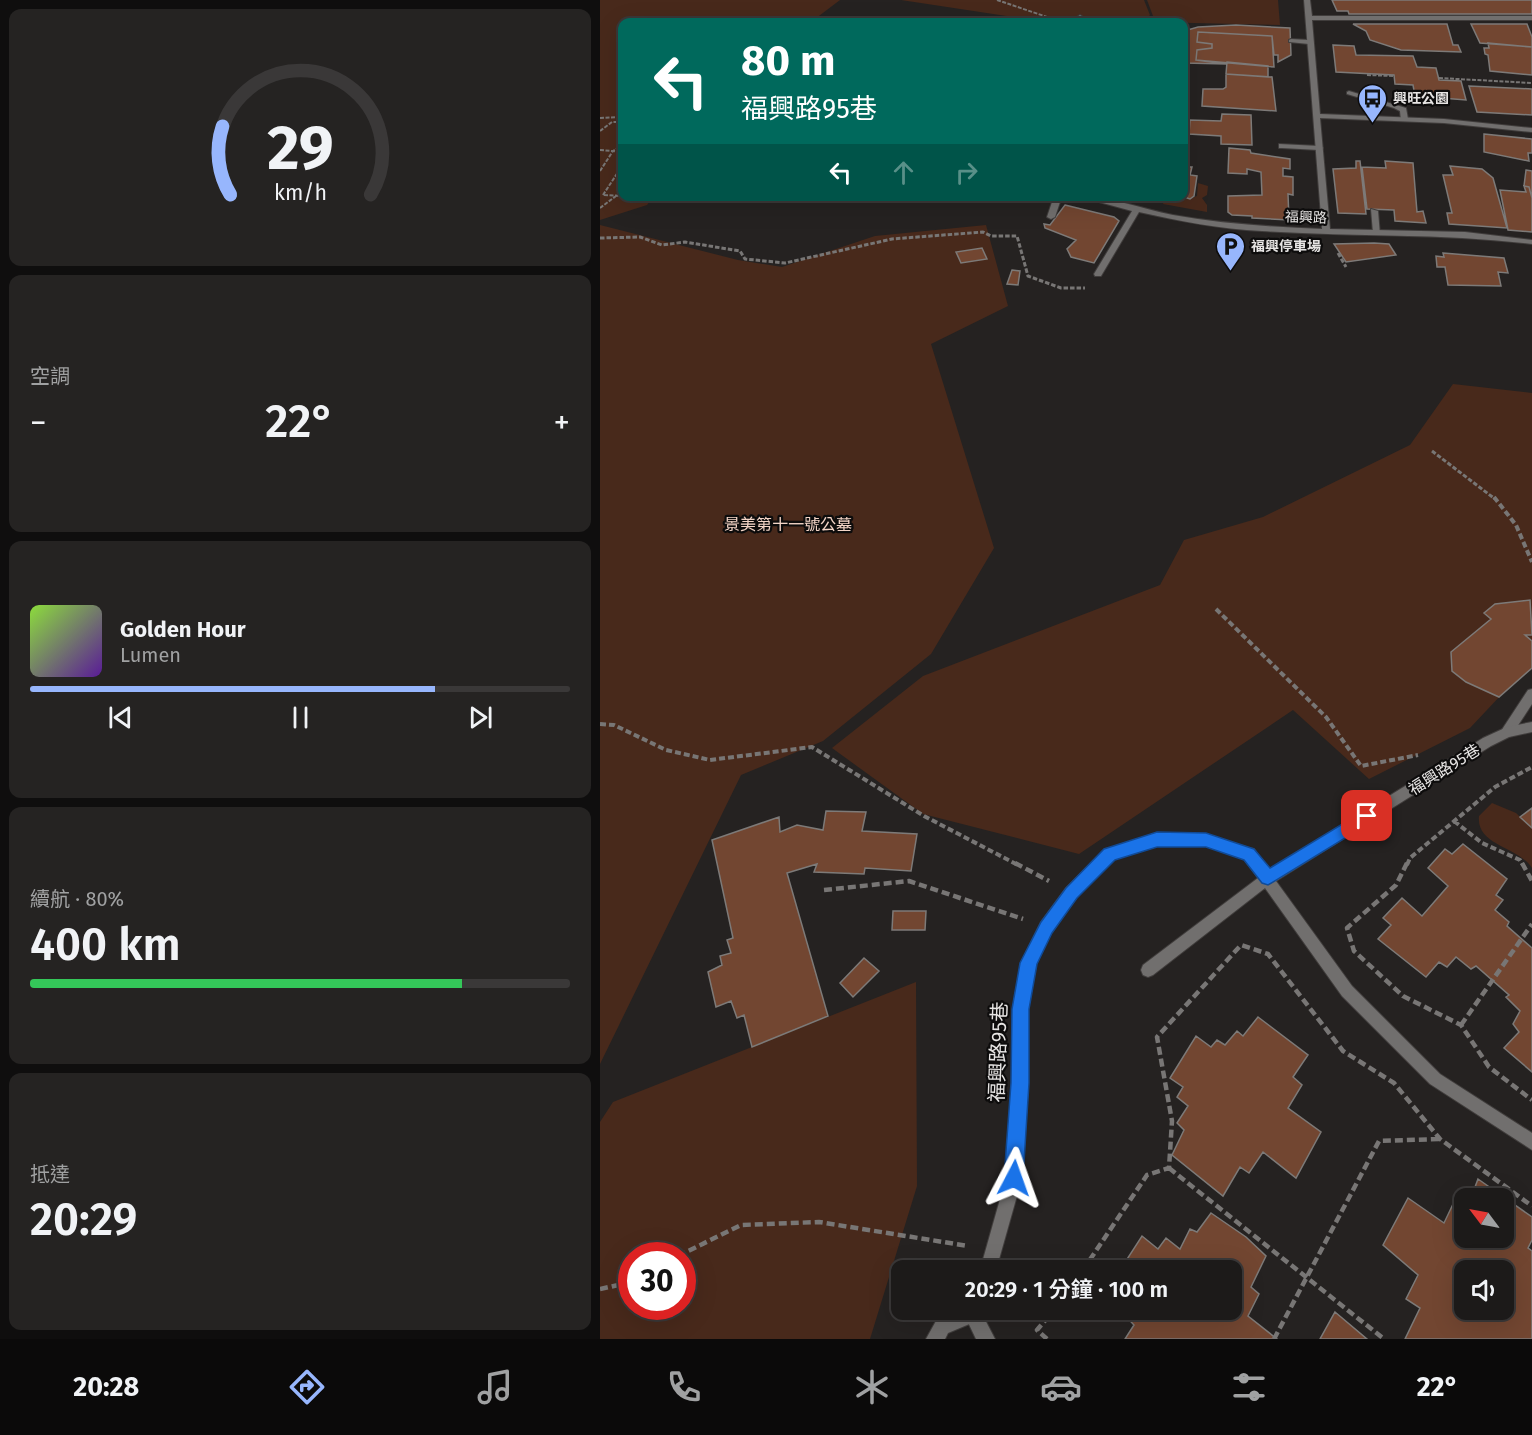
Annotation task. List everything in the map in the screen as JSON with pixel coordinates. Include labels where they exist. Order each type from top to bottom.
[{"type":"street","points":[[1307,0],[1326,231]]},
{"type":"street","points":[[1308,18],[1532,18]]},
{"type":"street","points":[[1291,41],[1309,42]]},
{"type":"street","points":[[1349,93],[1363,99],[1387,102],[1403,110],[1404,119]]},
{"type":"street","points":[[1316,116],[1404,119],[1532,130]]},
{"type":"street","points":[[1282,146],[1319,148]]},
{"type":"street","points":[[1052,217],[1057,201]]},
{"type":"street","name":"福興路","points":[[1115,201],[1136,211],[1213,225],[1439,234],[1532,242]]},
{"type":"street","points":[[1098,274],[1136,211]]},
{"type":"street","points":[[1374,211],[1377,233]]},
{"type":"street","points":[[1507,732],[1532,694]]},
{"type":"street","name":"福興路95巷","points":[[1148,970],[1268,878],[1487,742],[1507,732],[1532,727]]},
{"type":"street","name":"福興路95巷","points":[[992,1260],[1014,1178],[1020,1083],[1020,1009],[1029,963],[1046,927],[1071,893],[1110,854],[1157,839],[1206,840],[1249,854],[1347,992],[1435,1079],[1532,1142]]},
{"type":"street","points":[[935,1339],[942,1327],[956,1320]]},
{"type":"street","points":[[977,1320],[986,1339]]},
{"type":"path","points":[[997,0],[1049,18]]},
{"type":"path","points":[[1439,78],[1532,83]]},
{"type":"path","points":[[600,118],[618,119]]},
{"type":"path","points":[[600,131],[618,120]]},
{"type":"path","points":[[600,171],[618,148]]},
{"type":"path","points":[[600,150],[618,152]]},
{"type":"path","points":[[616,196],[603,195],[618,172]]},
{"type":"path","points":[[600,208],[606,206],[616,196]]},
{"type":"path","points":[[600,238],[640,237],[662,245],[686,242],[740,251],[745,259],[785,263],[892,239],[983,232],[991,236],[1017,236],[1028,276],[1043,282],[1078,289],[1089,286],[1098,279],[1098,274]]},
{"type":"path","points":[[1432,451],[1489,490],[1515,520],[1532,562]]},
{"type":"path","points":[[1216,609],[1326,717],[1361,766],[1430,753]]},
{"type":"path","points":[[600,724],[614,725],[666,750],[710,760],[813,747],[924,816],[1071,893]]},
{"type":"path","points":[[1532,767],[1495,787],[1410,858],[1396,885],[1347,928],[1354,951],[1403,996],[1461,1025],[1489,1067],[1532,1100]]},
{"type":"path","points":[[1454,821],[1482,843],[1520,860],[1532,881]]},
{"type":"path","points":[[824,890],[909,881],[1046,927]]},
{"type":"path","points":[[1461,1025],[1532,924]]},
{"type":"path","points":[[1169,1168],[1172,1121],[1157,1037],[1241,945],[1268,954],[1343,1051],[1394,1083],[1440,1139],[1532,1206]]},
{"type":"path","points":[[1274,1339],[1379,1141],[1440,1139]]},
{"type":"path","points":[[1090,1260],[1147,1175],[1169,1168]]},
{"type":"path","points":[[1169,1168],[1384,1339]]},
{"type":"path","points":[[696,1247],[741,1225],[819,1222],[995,1251]]},
{"type":"path","points":[[600,1289],[618,1285]]},
{"type":"path","points":[[1046,1320],[1037,1330],[1047,1339]]},
{"type":"green space","points":[[600,0],[840,0],[816,18],[618,18],[618,201],[650,201],[647,205],[600,220]]},
{"type":"green space","points":[[901,0],[1144,0],[1150,15],[1147,18],[1020,18]]},
{"type":"green space","points":[[1147,0],[1278,0],[1280,25],[1188,23],[1188,18],[1151,18],[1153,16]]},
{"type":"green space","points":[[1198,183],[1208,186],[1207,195],[1202,198],[1207,205],[1207,212],[1163,204],[1164,201],[1188,201],[1188,199],[1197,196]]},
{"type":"green space","name":"景美第十一號公墓","points":[[600,225],[738,260],[782,267],[875,236],[986,225],[1008,306],[931,344],[994,548],[931,654],[823,741],[741,775],[600,1064]]},
{"type":"green space","points":[[1453,384],[1532,393],[1532,662],[1470,728],[1369,779],[1293,710],[1079,854],[923,814],[832,748],[923,676],[1160,585],[1184,540],[1263,517],[1410,445]]},
{"type":"green space","points":[[1492,803],[1516,813],[1532,828],[1532,868],[1526,861],[1484,834],[1479,816]]},
{"type":"green space","points":[[916,982],[917,1186],[894,1260],[891,1260],[891,1271],[870,1339],[600,1339],[600,1122],[613,1102]]},
{"type":"building","points":[[1332,0],[1532,0],[1532,14],[1349,14],[1348,11],[1337,11]]},
{"type":"building","points":[[1353,24],[1447,24],[1453,45],[1458,45],[1461,52],[1401,50],[1370,40],[1366,31]]},
{"type":"building","points":[[1471,24],[1527,24],[1532,37],[1532,47],[1480,43]]},
{"type":"building","points":[[1236,25],[1290,28],[1291,55],[1278,62],[1278,55],[1274,55],[1272,36],[1198,32],[1197,42],[1212,44],[1212,48],[1197,50],[1196,60],[1227,64],[1188,63],[1188,30],[1198,27]]},
{"type":"building","points":[[1198,32],[1272,36],[1274,67],[1196,60],[1197,50],[1212,48],[1212,44],[1197,42]]},
{"type":"building","points":[[1488,43],[1532,47],[1532,75],[1490,71],[1488,55],[1485,54],[1484,48],[1489,48]]},
{"type":"building","points":[[1333,45],[1354,46],[1356,55],[1413,56],[1417,67],[1436,68],[1439,80],[1461,81],[1466,100],[1415,96],[1413,85],[1395,84],[1394,75],[1336,72]]},
{"type":"building","points":[[1227,62],[1268,66],[1268,77],[1226,74]]},
{"type":"building","points":[[1226,74],[1272,77],[1276,111],[1202,106],[1203,89],[1223,89],[1226,87]]},
{"type":"building","points":[[1469,86],[1532,89],[1532,115],[1477,112]]},
{"type":"building","points":[[1222,114],[1251,115],[1252,145],[1221,144],[1221,136],[1189,134],[1190,120],[1221,121]]},
{"type":"building","points":[[1484,134],[1532,139],[1532,153],[1528,153],[1529,161],[1484,152]]},
{"type":"building","points":[[1229,148],[1290,159],[1290,169],[1283,168],[1283,176],[1293,177],[1293,195],[1288,194],[1289,220],[1252,218],[1252,216],[1232,215],[1228,212],[1228,196],[1262,195],[1261,172],[1247,169],[1247,174],[1228,173]]},
{"type":"building","points":[[1356,161],[1360,161],[1366,214],[1338,213],[1333,169],[1356,168]]},
{"type":"building","points":[[1385,161],[1413,163],[1417,212],[1423,211],[1426,223],[1395,221],[1394,210],[1367,209],[1362,167],[1386,168]]},
{"type":"building","points":[[1450,166],[1482,169],[1493,178],[1507,228],[1449,224],[1447,213],[1452,213],[1443,175],[1453,175]]},
{"type":"building","points":[[1188,167],[1192,167],[1190,175],[1197,176],[1194,196],[1188,198]]},
{"type":"building","points":[[1526,170],[1532,171],[1532,198],[1529,187],[1524,186]]},
{"type":"building","points":[[1524,186],[1529,187],[1532,198],[1532,232],[1508,230],[1500,190],[1526,192]]},
{"type":"building","points":[[1065,205],[1114,217],[1119,221],[1094,263],[1071,257],[1067,249],[1076,240],[1045,228],[1044,224],[1050,225]]},
{"type":"building","points":[[1334,244],[1389,244],[1396,255],[1346,262]]},
{"type":"building","points":[[982,248],[987,259],[961,263],[956,252]]},
{"type":"building","points":[[1443,253],[1504,258],[1508,273],[1498,272],[1501,286],[1448,285],[1445,267],[1437,267],[1436,256],[1444,257]]},
{"type":"building","points":[[1012,270],[1020,271],[1018,285],[1007,284]]},
{"type":"building","points":[[1530,600],[1532,635],[1525,635],[1532,641],[1532,668],[1499,697],[1466,682],[1452,671],[1451,652],[1491,619],[1484,613],[1495,604]]},
{"type":"building","points":[[1532,808],[1532,828],[1520,817]]},
{"type":"building","points":[[826,811],[866,812],[862,831],[917,834],[911,871],[865,868],[864,874],[814,872],[817,864],[787,873],[828,1016],[752,1047],[744,1015],[737,1018],[731,1001],[716,1007],[708,972],[722,965],[720,956],[731,953],[727,940],[733,938],[712,840],[779,817],[780,832],[797,825],[823,830]]},
{"type":"building","points":[[1463,844],[1507,879],[1496,895],[1503,900],[1495,910],[1509,922],[1507,926],[1532,948],[1532,1072],[1504,1048],[1519,1032],[1513,1024],[1520,1011],[1506,997],[1509,995],[1476,966],[1471,969],[1456,957],[1447,967],[1439,962],[1426,977],[1378,939],[1391,925],[1383,918],[1402,898],[1422,916],[1448,886],[1428,868],[1445,849],[1452,854]]},
{"type":"building","points":[[893,911],[926,911],[925,930],[892,930]]},
{"type":"building","points":[[864,958],[879,971],[853,997],[840,983]]},
{"type":"building","points":[[1258,1017],[1308,1055],[1293,1077],[1302,1085],[1288,1108],[1321,1132],[1296,1178],[1263,1152],[1249,1173],[1240,1167],[1223,1196],[1172,1155],[1184,1130],[1177,1123],[1188,1106],[1177,1097],[1183,1087],[1170,1078],[1196,1036],[1211,1047],[1217,1040],[1225,1045],[1237,1031],[1243,1036]]},
{"type":"building","points":[[1478,1179],[1491,1188],[1475,1188]]},
{"type":"building","points":[[1408,1198],[1444,1223],[1454,1202],[1454,1248],[1514,1248],[1514,1204],[1532,1217],[1532,1240],[1528,1248],[1532,1251],[1532,1339],[1405,1339],[1420,1308],[1406,1299],[1418,1275],[1383,1245]]},
{"type":"building","points":[[1211,1213],[1246,1237],[1266,1256],[1251,1287],[1259,1294],[1248,1316],[1277,1339],[1125,1339],[1134,1325],[1129,1320],[1242,1320],[1242,1260],[1126,1260],[1142,1236],[1158,1249],[1166,1238],[1180,1249],[1190,1229],[1197,1232]]},
{"type":"building","points":[[1335,1312],[1367,1339],[1320,1339]]},
{"type":"place","name":"興旺公園","points":[[1372,124]]},
{"type":"place","name":"福興停車場","points":[[1230,272]]},
{"type":"route","points":[[1014,1178],[1020,1083],[1020,1009],[1029,963],[1046,927],[1071,893],[1110,854],[1157,839],[1206,840],[1249,854],[1268,878],[1367,816]]}]
